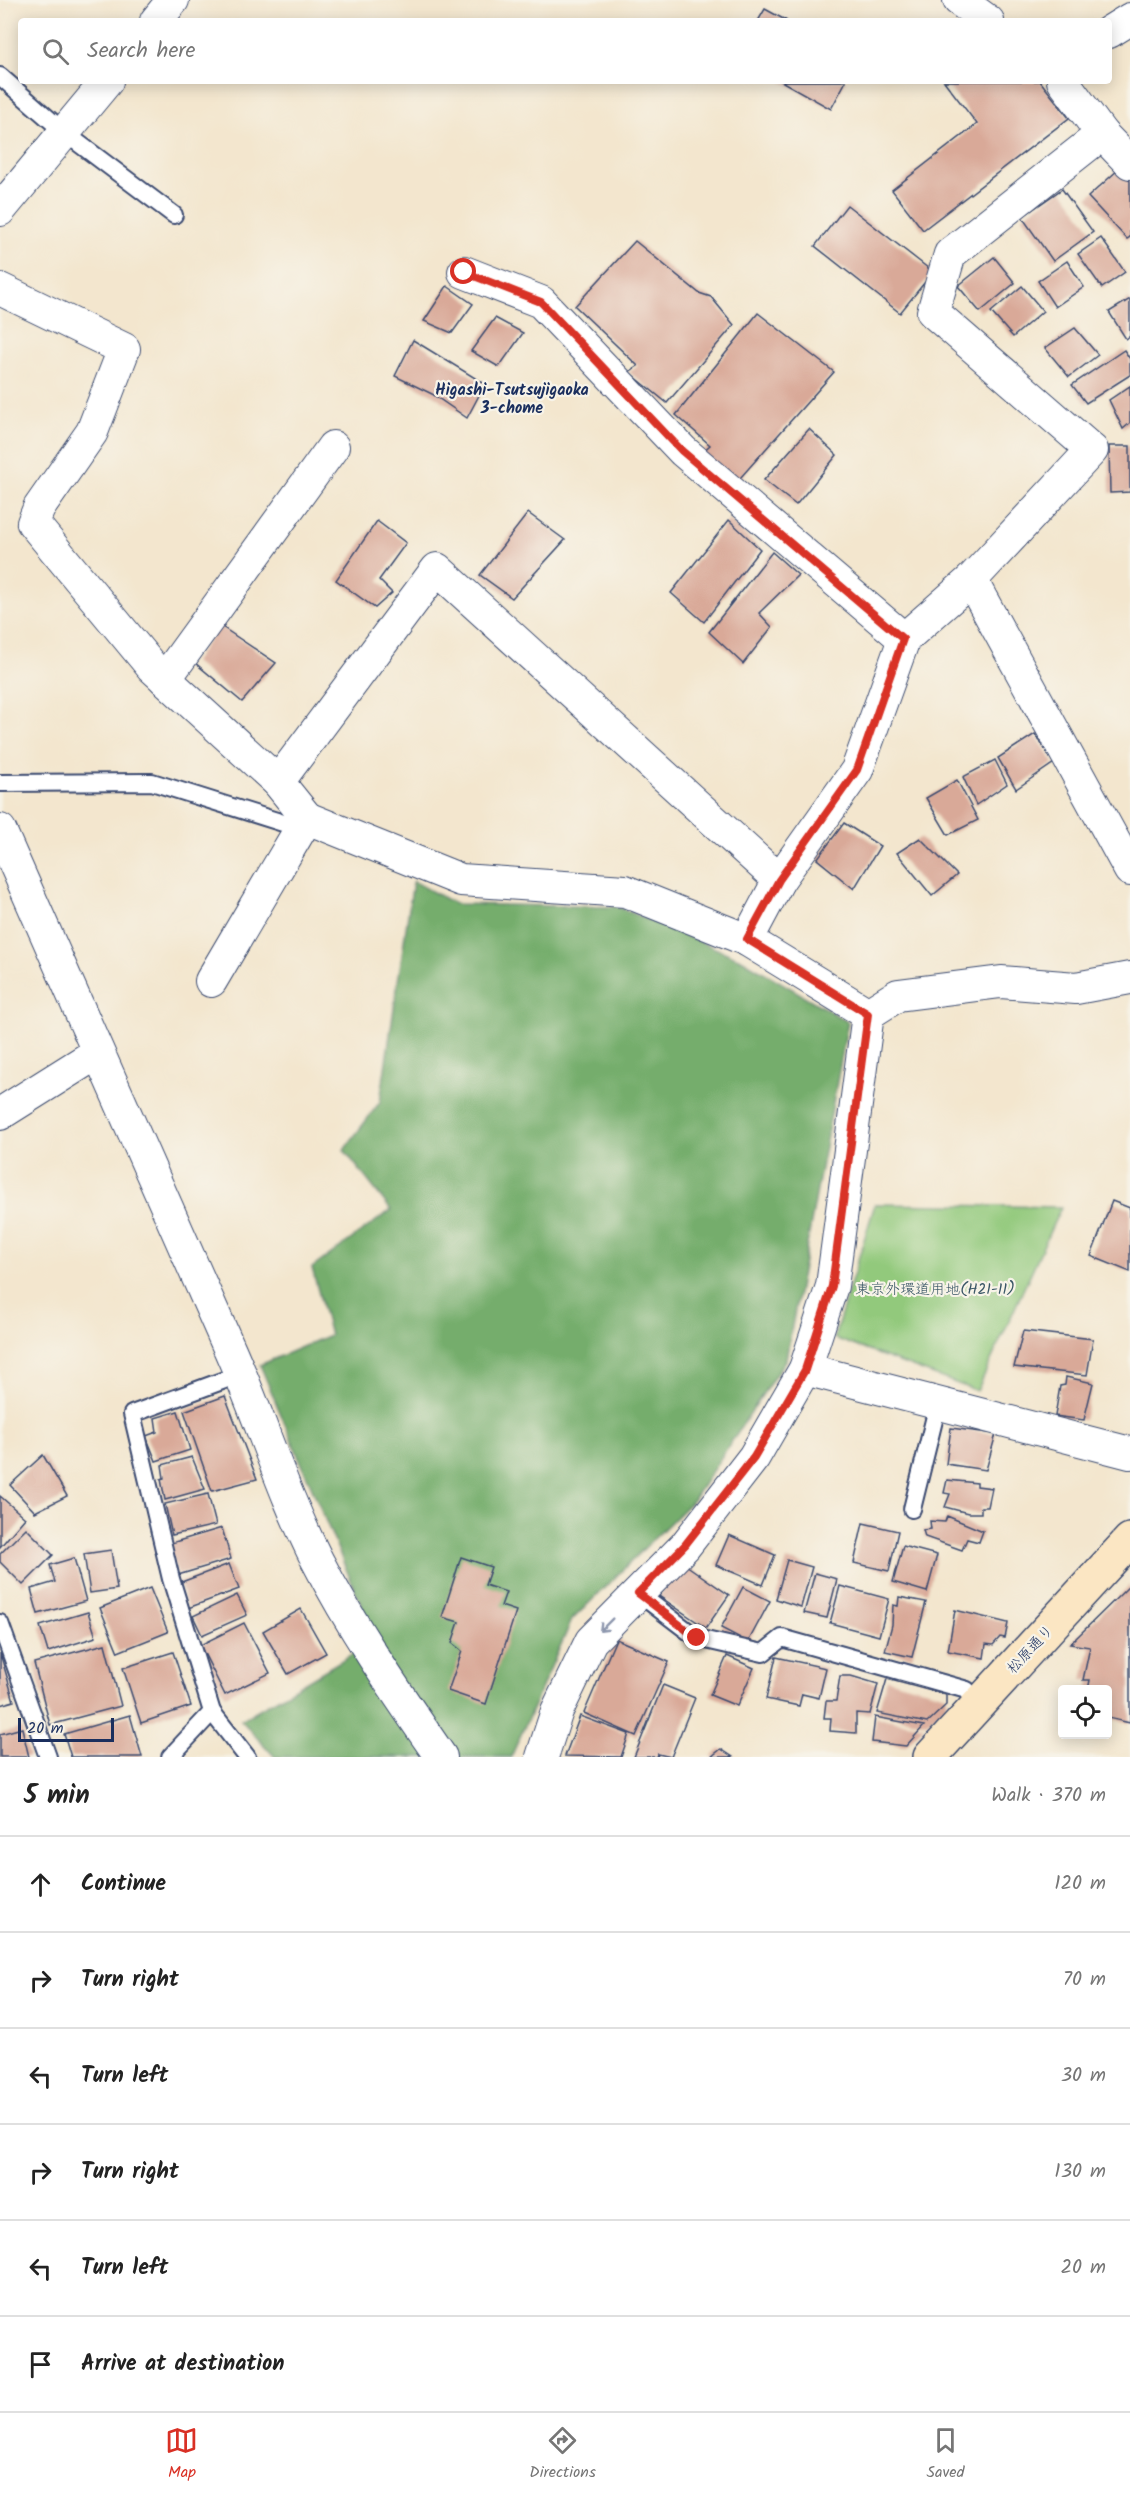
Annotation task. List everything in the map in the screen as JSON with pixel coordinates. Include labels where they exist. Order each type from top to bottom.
[{"type":"main road","name":"松原通り","points":[[930,1757],[1130,1540]]},
{"type":"street","points":[[158,18],[173,0]]},
{"type":"street","points":[[959,0],[984,18]]},
{"type":"street","points":[[1112,30],[1130,19]]},
{"type":"street","points":[[0,210],[105,84]]},
{"type":"street","points":[[1065,84],[1102,134],[1130,163]]},
{"type":"street","points":[[747,939],[779,880],[857,770],[903,639],[971,580],[1092,450],[933,312],[950,254],[1102,134]]},
{"type":"street","points":[[464,272],[541,302],[682,451],[903,639]]},
{"type":"street","points":[[0,289],[124,349],[92,432],[39,508],[33,523],[152,667],[278,782],[303,823],[461,880],[625,891],[747,939],[868,1014]]},
{"type":"street","points":[[165,679],[294,477],[333,447]]},
{"type":"street","points":[[278,782],[436,569],[779,880]]},
{"type":"street","points":[[971,580],[1130,870]]},
{"type":"street","points":[[211,981],[303,823]]},
{"type":"street","points":[[0,830],[97,1053],[242,1374],[277,1472],[317,1560],[365,1646],[441,1757]]},
{"type":"street","points":[[542,1757],[557,1711],[591,1641],[685,1545],[754,1457],[805,1370],[832,1286],[868,1014],[898,994],[1001,982],[1076,988],[1130,978]]},
{"type":"street","points":[[0,1114],[97,1053]]},
{"type":"street","points":[[805,1370],[1130,1453]]},
{"type":"lane","points":[[0,76],[65,133],[174,215]]},
{"type":"lane","points":[[0,783],[152,782],[303,823]]},
{"type":"lane","points":[[242,1374],[132,1414],[171,1579],[212,1712],[247,1757]]},
{"type":"lane","points":[[912,1509],[938,1404]]},
{"type":"lane","points":[[638,1593],[697,1638],[763,1653],[782,1638],[967,1690]]},
{"type":"lane","points":[[0,1623],[48,1757]]},
{"type":"lane","points":[[170,1757],[212,1712]]},
{"type":"green space","points":[[413,881],[455,904],[618,907],[743,960],[848,1022],[786,1359],[693,1500],[572,1620],[511,1757],[275,1757],[241,1720],[376,1640],[260,1365],[330,1335],[312,1268],[391,1210],[344,1150],[380,1102]]},
{"type":"green space","name":"東京外環道用地(H21-11)","points":[[875,1204],[1061,1207],[977,1391],[834,1338]]},
{"type":"building","points":[[765,9],[782,18],[760,18]]},
{"type":"building","points":[[786,84],[844,84],[831,109]]},
{"type":"building","points":[[946,84],[1042,84],[1069,118],[923,230],[892,190],[977,124]]},
{"type":"building","points":[[1119,169],[1130,181],[1130,237],[1127,239],[1088,197]]},
{"type":"building","points":[[1062,189],[1093,232],[1053,261],[1022,217]]},
{"type":"building","points":[[847,205],[933,272],[900,313],[815,246]]},
{"type":"building","points":[[1101,238],[1125,272],[1102,288],[1078,254]]},
{"type":"building","points":[[635,241],[699,293],[711,297],[734,325],[667,403],[629,372],[638,366],[575,306]]},
{"type":"building","points":[[994,257],[1015,283],[980,312],[958,286]]},
{"type":"building","points":[[1067,261],[1084,287],[1055,307],[1038,281]]},
{"type":"building","points":[[447,286],[473,304],[452,333],[424,321]]},
{"type":"building","points":[[1022,286],[1043,311],[1013,337],[991,312]]},
{"type":"building","points":[[1130,299],[1130,336],[1126,339],[1109,312]]},
{"type":"building","points":[[758,313],[834,372],[733,486],[699,455],[710,445],[676,415]]},
{"type":"building","points":[[495,318],[523,333],[499,367],[471,351]]},
{"type":"building","points":[[1075,328],[1098,355],[1069,377],[1045,348]]},
{"type":"building","points":[[413,340],[485,384],[467,418],[432,394],[395,376]]},
{"type":"building","points":[[1124,350],[1130,359],[1130,375],[1086,403],[1072,385]]},
{"type":"building","points":[[1130,386],[1130,423],[1123,429],[1109,400]]},
{"type":"building","points":[[809,429],[837,455],[796,505],[764,480]]},
{"type":"building","points":[[1109,446],[1130,446],[1130,492],[1110,493]]},
{"type":"building","points":[[528,513],[565,540],[512,598],[480,575]]},
{"type":"building","points":[[729,520],[760,549],[704,622],[671,593]]},
{"type":"building","points":[[377,521],[406,543],[379,580],[392,593],[375,608],[336,580]]},
{"type":"building","points":[[772,552],[798,575],[759,613],[772,627],[743,664],[709,632]]},
{"type":"building","points":[[219,625],[276,663],[242,702],[194,662]]},
{"type":"building","points":[[1035,734],[1054,763],[1016,789],[998,758]]},
{"type":"building","points":[[995,760],[1007,784],[976,805],[963,777]]},
{"type":"building","points":[[957,780],[978,820],[948,835],[926,798]]},
{"type":"building","points":[[844,823],[880,846],[854,889],[817,859]]},
{"type":"building","points":[[920,838],[957,875],[932,896],[897,853]]},
{"type":"building","points":[[1112,1201],[1130,1208],[1130,1272],[1091,1256]]},
{"type":"building","points":[[1023,1331],[1093,1339],[1087,1375],[1014,1367]]},
{"type":"building","points":[[1066,1377],[1093,1383],[1084,1420],[1055,1416],[1060,1386],[1065,1385]]},
{"type":"building","points":[[225,1396],[257,1479],[212,1491],[184,1411]]},
{"type":"building","points":[[178,1411],[190,1450],[156,1461],[146,1436],[157,1432],[155,1418]]},
{"type":"building","points":[[951,1428],[996,1434],[986,1470],[946,1464]]},
{"type":"building","points":[[43,1455],[67,1496],[35,1512],[10,1485]]},
{"type":"building","points":[[192,1457],[205,1489],[165,1500],[161,1479],[164,1478],[162,1465]]},
{"type":"building","points":[[947,1480],[977,1483],[977,1486],[992,1488],[988,1507],[981,1507],[981,1513],[968,1513],[945,1507],[950,1494],[944,1493]]},
{"type":"building","points":[[208,1494],[216,1525],[172,1535],[165,1504]]},
{"type":"building","points":[[0,1496],[25,1518],[0,1547]]},
{"type":"building","points":[[947,1516],[983,1531],[979,1542],[967,1539],[962,1550],[925,1537],[923,1530],[931,1529],[930,1521],[945,1522]]},
{"type":"building","points":[[863,1523],[898,1531],[889,1571],[854,1563]]},
{"type":"building","points":[[26,1528],[53,1555],[23,1585],[0,1562],[0,1554]]},
{"type":"building","points":[[222,1528],[231,1559],[178,1575],[168,1544]]},
{"type":"building","points":[[729,1535],[775,1555],[763,1585],[716,1565]]},
{"type":"building","points":[[903,1546],[937,1555],[927,1592],[893,1582]]},
{"type":"building","points":[[111,1550],[117,1589],[90,1593],[84,1554]]},
{"type":"building","points":[[461,1557],[491,1567],[485,1585],[506,1592],[501,1606],[516,1611],[486,1704],[448,1691],[462,1651],[452,1643],[459,1622],[442,1617]]},
{"type":"building","points":[[74,1558],[86,1601],[38,1614],[31,1589],[55,1582],[50,1565]]},
{"type":"building","points":[[787,1560],[812,1567],[801,1607],[776,1599]]},
{"type":"building","points":[[683,1563],[729,1595],[706,1628],[659,1596]]},
{"type":"building","points":[[229,1564],[239,1589],[188,1608],[179,1583]]},
{"type":"building","points":[[815,1573],[837,1579],[827,1618],[804,1613]]},
{"type":"building","points":[[1130,1585],[1130,1723],[1112,1719],[1112,1685],[1089,1685],[1090,1680],[1083,1680],[1090,1647],[1070,1644]]},
{"type":"building","points":[[840,1586],[889,1599],[879,1636],[830,1623]]},
{"type":"building","points":[[743,1587],[770,1601],[748,1642],[721,1628]]},
{"type":"building","points":[[150,1588],[168,1632],[118,1652],[100,1608]]},
{"type":"building","points":[[237,1595],[247,1615],[202,1635],[193,1616]]},
{"type":"building","points":[[899,1597],[926,1602],[912,1657],[885,1651],[892,1625],[893,1605],[898,1606]]},
{"type":"building","points":[[301,1609],[326,1653],[288,1674],[263,1631]]},
{"type":"building","points":[[955,1610],[1008,1623],[1005,1638],[1000,1637],[993,1645],[986,1644],[984,1658],[948,1651]]},
{"type":"building","points":[[88,1612],[96,1637],[48,1652],[40,1626]]},
{"type":"building","points":[[244,1623],[270,1673],[225,1695],[200,1645]]},
{"type":"building","points":[[616,1639],[669,1662],[636,1736],[584,1713]]},
{"type":"building","points":[[105,1644],[121,1706],[50,1725],[34,1663]]},
{"type":"building","points":[[173,1652],[191,1706],[141,1723],[123,1668]]},
{"type":"building","points":[[0,1653],[14,1701],[0,1705]]},
{"type":"building","points":[[727,1656],[754,1668],[737,1706],[710,1695]]},
{"type":"building","points":[[776,1657],[826,1668],[819,1698],[802,1694],[799,1706],[766,1699]]},
{"type":"building","points":[[840,1676],[851,1676],[878,1684],[870,1714],[856,1713],[856,1733],[830,1731],[831,1718],[824,1718],[826,1701],[836,1701]]},
{"type":"building","points":[[887,1679],[946,1695],[946,1705],[927,1723],[877,1713]]},
{"type":"building","points":[[663,1685],[695,1698],[671,1757],[658,1754],[657,1757],[634,1757]]},
{"type":"building","points":[[130,1715],[142,1757],[71,1757],[64,1734]]},
{"type":"building","points":[[580,1716],[629,1734],[621,1757],[565,1756]]},
{"type":"building","points":[[875,1717],[924,1726],[906,1746],[872,1742]]},
{"type":"building","points":[[22,1728],[29,1757],[0,1757],[0,1734]]},
{"type":"building","points":[[721,1749],[733,1757],[711,1757]]},
{"type":"district","name":"Higashi-Tsutsujigaoka 3-chome","points":[[512,398]]},
{"type":"route","points":[[464,272],[541,302],[682,451],[903,639],[857,770],[779,880],[747,939],[868,1014],[850,1165],[832,1286],[805,1370],[754,1457],[685,1545],[638,1593],[697,1638]]}]
